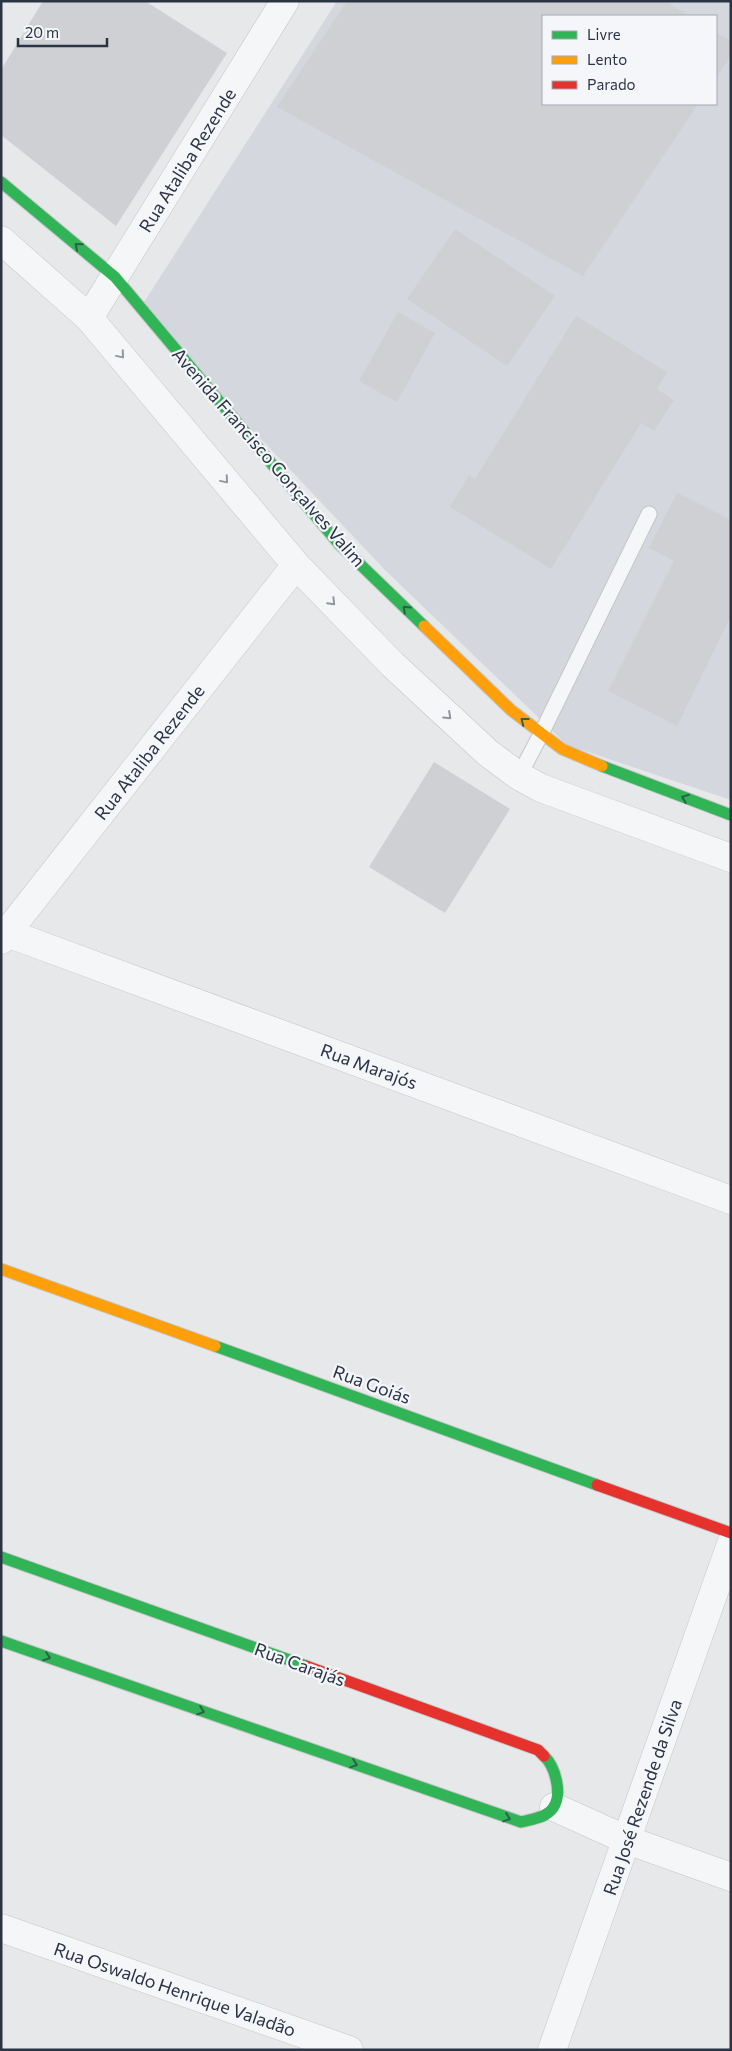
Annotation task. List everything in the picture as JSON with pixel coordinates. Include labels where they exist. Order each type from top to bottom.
[{"type":"street","name":"Rua Ataliba Rezende","points":[[89,318],[285,1]]},
{"type":"street","name":"Avenida Francisco Gonçalves Valim","points":[[1,182],[115,277],[339,544],[511,710],[562,749],[582,759],[731,815]]},
{"type":"street","points":[[1,240],[89,318],[296,565],[392,664],[488,753],[518,776],[548,790],[731,858]]},
{"type":"street","name":"Rua Ataliba Rezende","points":[[4,936],[296,565]]},
{"type":"street","name":"Rua Marajós","points":[[4,936],[731,1200]]},
{"type":"street","name":"Rua Goiás","points":[[1,1269],[731,1533]]},
{"type":"street","name":"Rua José Rezende da Silva","points":[[552,2050],[731,1544]]},
{"type":"street","name":"Rua Carajás","points":[[1,1557],[538,1750],[551,1762],[558,1787],[554,1806]]},
{"type":"street","points":[[1,1641],[521,1822],[542,1817],[554,1806],[627,1840],[731,1877]]},
{"type":"street","name":"Rua Oswaldo Henrique Valadão","points":[[1,1928],[349,2050]]},
{"type":"lane","points":[[518,776],[541,734],[649,514]]},
{"type":"shaded area","points":[[337,1],[731,1],[731,800],[567,745],[386,571],[139,310]]},
{"type":"building","points":[[43,1],[145,1],[227,53],[116,226],[1,135],[1,70]]},
{"type":"building","points":[[347,1],[665,1],[688,15],[542,15],[542,105],[697,105],[583,276],[277,107]]},
{"type":"building","points":[[717,33],[731,41],[731,55],[717,76]]},
{"type":"building","points":[[455,229],[555,296],[507,366],[407,299]]},
{"type":"building","points":[[398,312],[435,333],[397,402],[359,381]]},
{"type":"building","points":[[576,316],[667,372],[657,389],[674,400],[654,431],[641,423],[551,569],[450,507],[469,475],[475,479]]},
{"type":"building","points":[[677,493],[731,520],[731,616],[677,726],[608,691],[674,561],[649,548]]},
{"type":"building","points":[[434,762],[510,809],[445,913],[369,867]]},
{"type":"traffic: fast","points":[[1,182],[115,277],[339,544],[424,626]]},
{"type":"traffic: fast","points":[[602,766],[731,815]]},
{"type":"traffic: fast","points":[[215,1346],[597,1485]]},
{"type":"traffic: fast","points":[[1,1557],[306,1666]]},
{"type":"traffic: fast","points":[[1,1641],[521,1822],[547,1814],[556,1802],[556,1780],[551,1766],[544,1756]]},
{"type":"traffic: slow","points":[[424,626],[511,710],[562,749],[602,766]]},
{"type":"traffic: slow","points":[[1,1269],[215,1346]]},
{"type":"traffic: jam","points":[[597,1485],[731,1533]]},
{"type":"traffic: jam","points":[[306,1666],[538,1750],[544,1756]]}]
